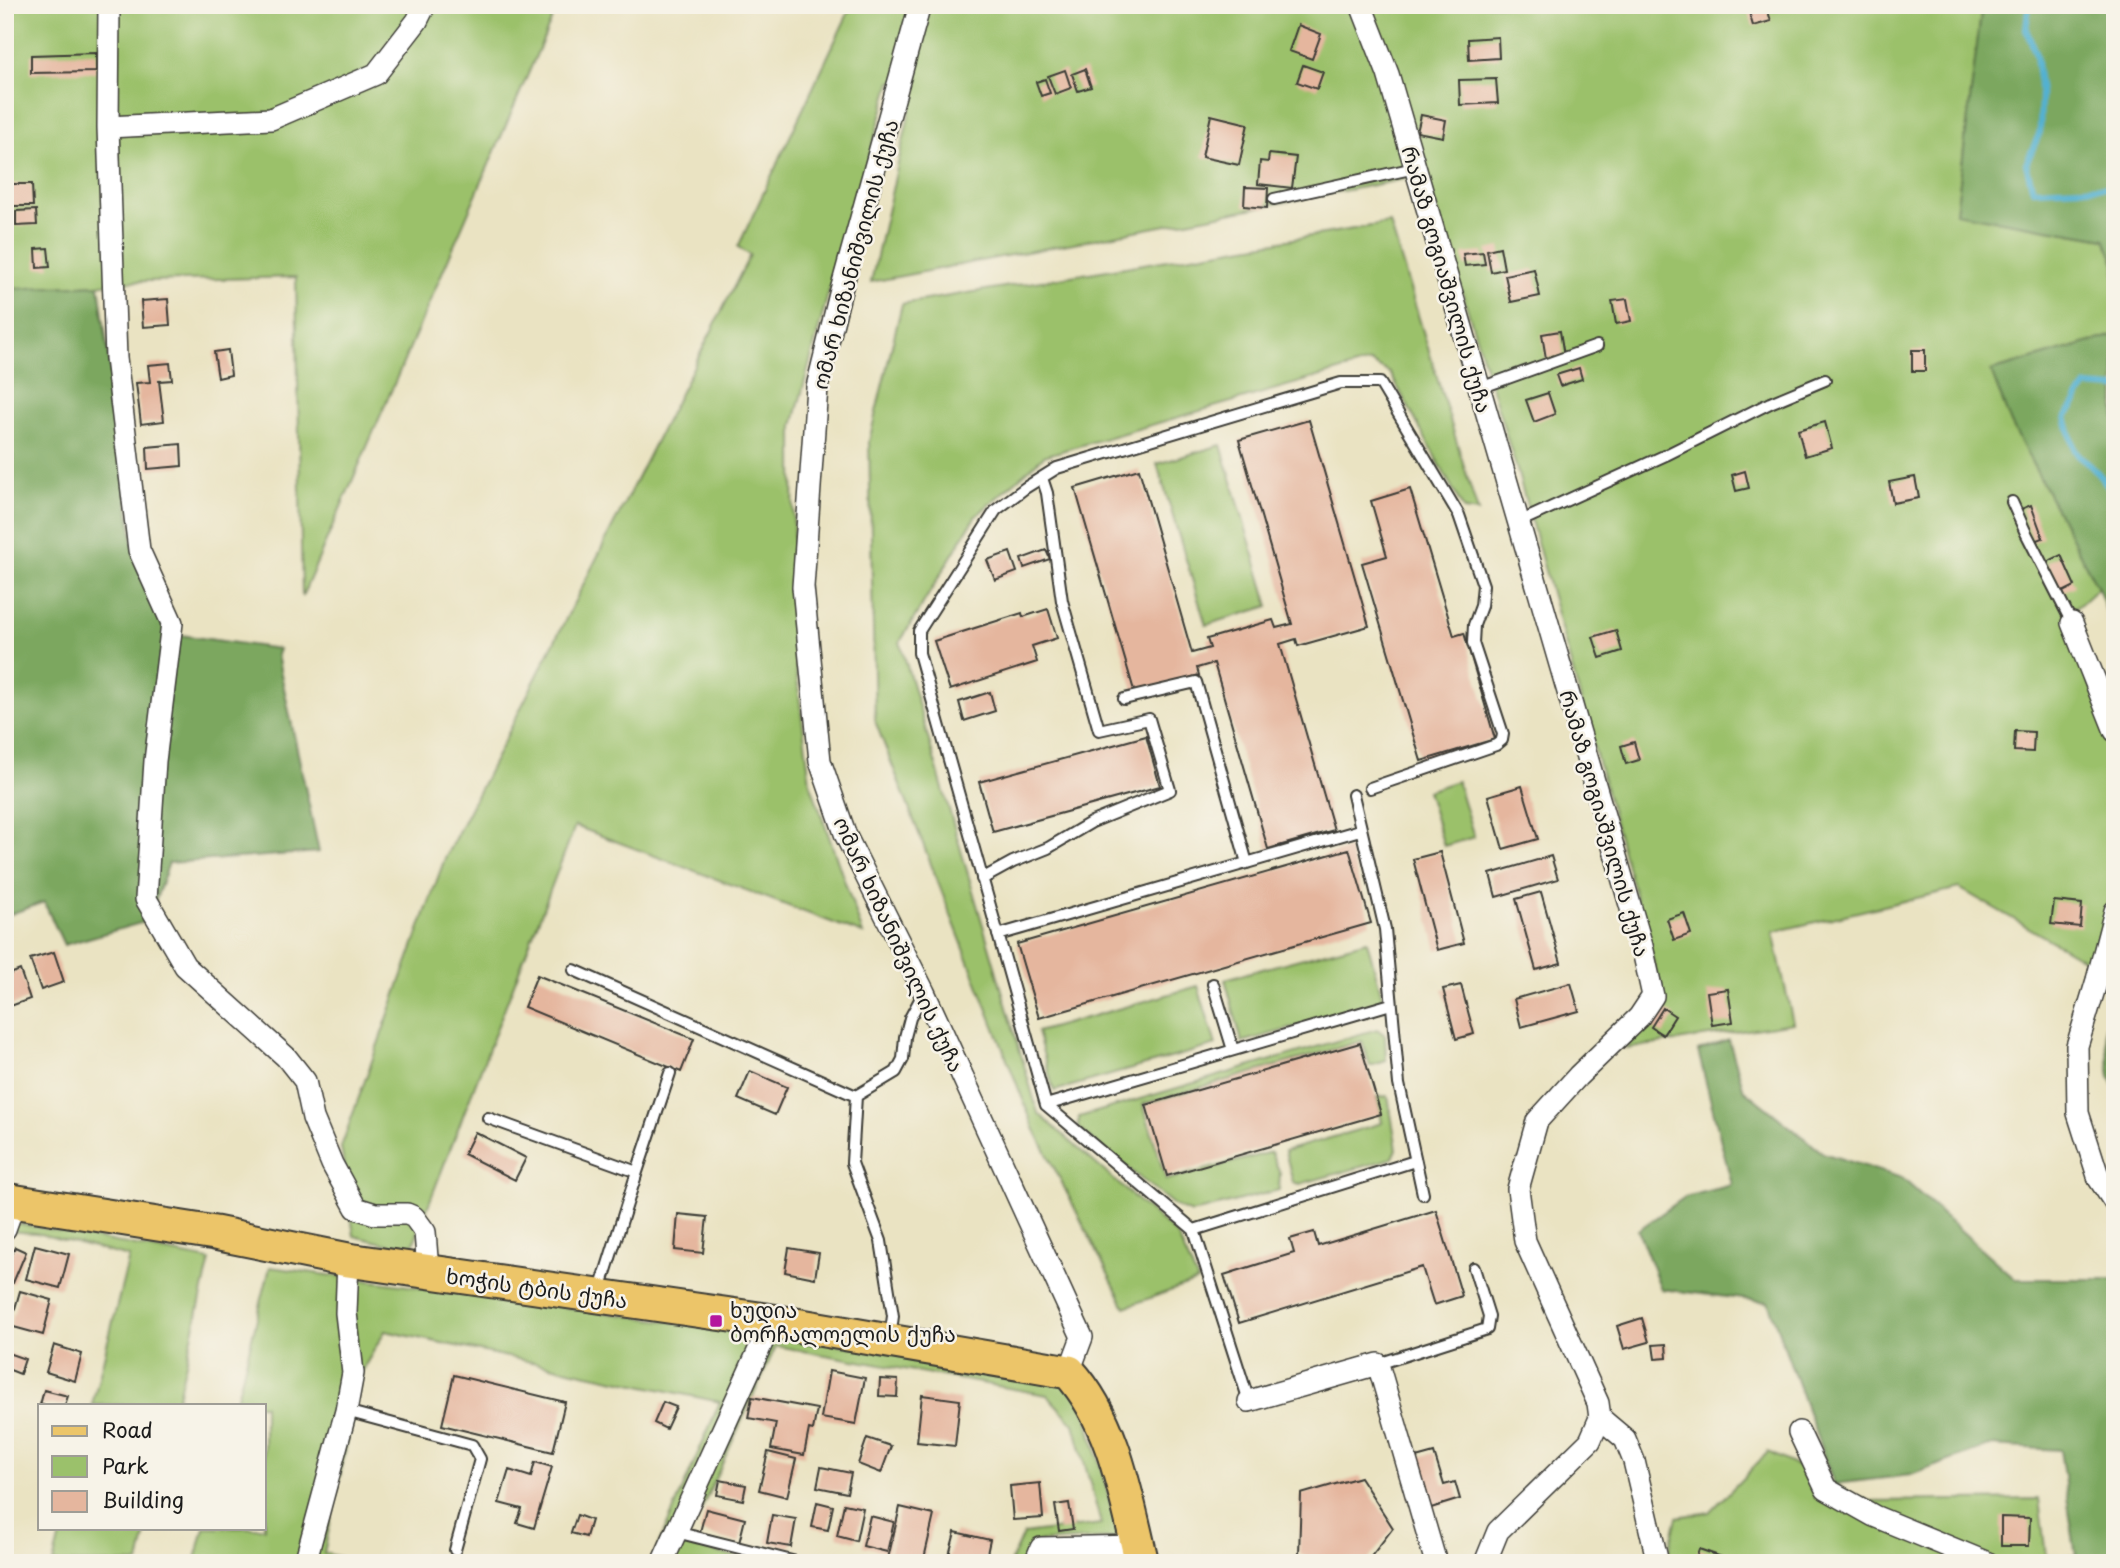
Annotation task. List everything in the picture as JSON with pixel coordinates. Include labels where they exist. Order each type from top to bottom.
[{"type":"main road","name":"ხოჭის ტბის ქუჩა","points":[[8,1204],[215,1233],[348,1260],[772,1321],[1069,1372]]},
{"type":"main road","points":[[1069,1372],[1085,1389],[1101,1416],[1140,1554]]},
{"type":"street","points":[[109,5],[107,127],[116,358],[139,550],[172,623],[155,761],[146,899],[185,965],[286,1057],[305,1081],[313,1118],[332,1164],[356,1208],[375,1214],[407,1214],[414,1217],[425,1232],[428,1271]]},
{"type":"street","points":[[107,127],[271,119],[376,74],[417,21],[425,5]]},
{"type":"street","name":"ომარ ხიზანიშვილის ქუჩა","points":[[920,5],[817,387],[803,587],[820,761],[846,836],[924,992],[1082,1337],[1069,1372]]},
{"type":"street","name":"რამაზ გოგიაშვილის ქუჩა","points":[[1361,5],[1388,74],[1642,946],[1653,996],[1639,1017],[1578,1076],[1537,1121],[1518,1189],[1525,1241],[1598,1403],[1600,1418]]},
{"type":"street","points":[[2072,623],[2115,732]]},
{"type":"street","points":[[2115,911],[2077,1046],[2078,1112],[2099,1179],[2115,1203]]},
{"type":"street","points":[[305,1563],[346,1411],[353,1373],[346,1313],[348,1260]]},
{"type":"street","points":[[662,1563],[772,1321]]},
{"type":"street","points":[[1249,1401],[1378,1364],[1436,1563]]},
{"type":"street","points":[[1485,1563],[1498,1531],[1590,1441],[1600,1418],[1625,1439],[1634,1461],[1658,1563]]},
{"type":"street","points":[[1799,1432],[1826,1489],[1874,1516],[1987,1563]]},
{"type":"street","points":[[1035,1563],[1041,1548],[1140,1554]]},
{"type":"lane","points":[[1275,199],[1415,168]]},
{"type":"lane","points":[[1480,388],[1598,346]]},
{"type":"lane","points":[[1519,522],[1666,455],[1770,403],[1825,380]]},
{"type":"lane","points":[[1249,1401],[1194,1230],[1046,1105],[919,653],[919,631],[996,510],[1057,468],[1341,383],[1380,383],[1459,514],[1483,584],[1473,643],[1503,734],[1502,740],[1496,745],[1370,788]]},
{"type":"lane","points":[[982,879],[1013,862],[1048,848],[1091,822],[1170,790],[1149,719],[1099,730],[1062,601],[1048,493],[1042,478]]},
{"type":"lane","points":[[2012,502],[2072,623]]},
{"type":"lane","points":[[1124,699],[1196,682],[1247,863]]},
{"type":"lane","points":[[1353,795],[1385,929],[1399,1084],[1423,1194]]},
{"type":"lane","points":[[998,935],[1360,830]]},
{"type":"lane","points":[[574,970],[856,1096]]},
{"type":"lane","points":[[1213,984],[1233,1050]]},
{"type":"lane","points":[[856,1096],[896,1072],[903,1059],[910,1018],[924,992]]},
{"type":"lane","points":[[1046,1105],[1391,1004]]},
{"type":"lane","points":[[598,1296],[670,1073]]},
{"type":"lane","points":[[856,1096],[852,1163],[881,1241],[893,1316],[889,1340]]},
{"type":"lane","points":[[488,1118],[637,1172]]},
{"type":"lane","points":[[1194,1230],[1415,1161]]},
{"type":"lane","points":[[1378,1364],[1487,1328],[1489,1316],[1474,1268]]},
{"type":"lane","points":[[346,1411],[472,1445],[480,1459],[455,1550]]},
{"type":"lane","points":[[676,1532],[800,1563]]},
{"type":"green space","points":[[5,5],[558,5],[302,597],[296,277],[113,282],[5,289]]},
{"type":"green space","points":[[852,5],[1982,5],[1956,213],[2105,239],[2115,264],[2115,335],[1991,371],[2011,423],[2098,588],[2065,618],[2115,748],[2115,884],[2092,964],[1959,888],[1773,932],[1793,1023],[1626,1049],[1663,996],[1517,470],[1426,175],[871,282],[918,76],[891,82],[828,294],[793,426],[794,654],[810,782],[863,934],[575,826],[411,1250],[354,1236],[341,1147],[445,858],[750,255],[738,247]]},
{"type":"green space","points":[[1982,5],[2115,5],[2115,264],[2105,239],[1956,213]]},
{"type":"green space","points":[[1390,223],[1478,512],[1464,510],[1390,373],[1370,362],[1044,456],[975,517],[900,642],[1038,1113],[1177,1235],[1198,1281],[1125,1307],[1034,1128],[875,721],[869,441],[902,304]]},
{"type":"green space","points":[[99,285],[135,557],[174,634],[279,649],[277,655],[319,852],[169,863],[148,921],[64,945],[44,902],[5,916],[5,528],[12,528],[13,456],[5,454],[5,289]]},
{"type":"green space","points":[[2115,335],[2115,636],[2098,588],[2011,423],[1991,371]]},
{"type":"green space","points":[[1221,445],[1269,606],[1206,625],[1157,464]]},
{"type":"green space","points":[[5,454],[13,456],[12,536],[5,535]]},
{"type":"green space","points":[[1457,781],[1474,837],[1444,846],[1427,791]]},
{"type":"green space","points":[[1367,941],[1384,1003],[1242,1042],[1225,979]]},
{"type":"green space","points":[[1198,986],[1216,1045],[1054,1091],[1037,1032]]},
{"type":"green space","points":[[2115,989],[2115,1087],[2110,1077],[2105,1029]]},
{"type":"green space","points":[[1377,1029],[1385,1035],[1386,1061],[1370,1066],[1362,1041],[1143,1104],[1166,1180],[1271,1152],[1280,1173],[1279,1190],[1191,1213],[1175,1206],[1078,1128],[1079,1117]]},
{"type":"green space","points":[[1729,1040],[1744,1090],[1823,1153],[1902,1178],[2015,1279],[2115,1279],[2115,1563],[2077,1563],[2060,1450],[1989,1446],[1911,1475],[1834,1484],[1768,1302],[1661,1289],[1638,1230],[1685,1197],[1732,1185],[1698,1051]]},
{"type":"green space","points":[[1388,1096],[1397,1149],[1393,1158],[1300,1184],[1293,1182],[1285,1151],[1382,1123],[1377,1097]]},
{"type":"green space","points":[[5,1221],[210,1260],[176,1404],[92,1404],[129,1257],[36,1233],[5,1231]]},
{"type":"green space","points":[[270,1267],[914,1355],[1065,1380],[1084,1407],[1120,1538],[1033,1542],[1026,1563],[1010,1563],[1023,1534],[1101,1524],[1074,1424],[1047,1395],[776,1346],[685,1545],[763,1563],[651,1563],[720,1402],[385,1331],[362,1371],[324,1553],[361,1563],[195,1563],[203,1530],[266,1530],[266,1404],[235,1404]]},
{"type":"green space","points":[[1768,1452],[1868,1501],[2039,1499],[2046,1556],[2115,1556],[2115,1563],[1666,1563],[1677,1517],[1710,1512]]},
{"type":"green space","points":[[61,1530],[147,1530],[139,1563],[53,1563]]},
{"type":"building","points":[[1747,5],[1766,5],[1771,21],[1753,26]]},
{"type":"building","points":[[1298,25],[1321,34],[1312,59],[1289,51]]},
{"type":"building","points":[[1498,37],[1499,58],[1469,60],[1468,39]]},
{"type":"building","points":[[96,53],[96,72],[31,73],[31,55]]},
{"type":"building","points":[[1303,65],[1323,72],[1317,89],[1297,82]]},
{"type":"building","points":[[1085,69],[1091,87],[1078,91],[1072,74]]},
{"type":"building","points":[[1065,70],[1071,88],[1055,94],[1048,76]]},
{"type":"building","points":[[1045,79],[1050,93],[1041,96],[1036,82]]},
{"type":"building","points":[[1496,79],[1498,103],[1460,105],[1459,80]]},
{"type":"building","points":[[1211,115],[1248,124],[1239,165],[1202,157]]},
{"type":"building","points":[[1421,115],[1446,120],[1443,137],[1417,132]]},
{"type":"building","points":[[1269,154],[1296,157],[1292,188],[1258,184],[1260,161],[1268,162]]},
{"type":"building","points":[[10,184],[32,184],[33,206],[11,206]]},
{"type":"building","points":[[1245,187],[1268,188],[1267,208],[1244,206]]},
{"type":"building","points":[[36,210],[37,225],[16,226],[16,211]]},
{"type":"building","points":[[1500,247],[1504,269],[1491,272],[1487,250]]},
{"type":"building","points":[[48,248],[50,267],[37,268],[36,249]]},
{"type":"building","points":[[1483,252],[1485,264],[1465,266],[1463,254]]},
{"type":"building","points":[[1534,269],[1540,296],[1511,302],[1505,275]]},
{"type":"building","points":[[168,299],[170,325],[143,327],[141,301]]},
{"type":"building","points":[[1627,299],[1631,321],[1616,324],[1612,301]]},
{"type":"building","points":[[1560,331],[1564,356],[1546,359],[1542,334]]},
{"type":"building","points":[[228,350],[231,375],[218,378],[214,352]]},
{"type":"building","points":[[1912,350],[1925,350],[1925,371],[1912,371]]},
{"type":"building","points":[[170,363],[172,380],[159,381],[164,421],[141,424],[136,383],[150,382],[148,365]]},
{"type":"building","points":[[1579,368],[1582,379],[1560,386],[1556,375]]},
{"type":"building","points":[[1548,393],[1555,414],[1534,422],[1526,400]]},
{"type":"building","points":[[1309,420],[1369,626],[1298,646],[1296,639],[1280,644],[1334,830],[1268,849],[1214,663],[1197,668],[1199,675],[1135,694],[1075,488],[1139,469],[1192,653],[1210,648],[1207,639],[1273,620],[1276,628],[1292,624],[1239,440]]},
{"type":"building","points":[[1825,422],[1832,448],[1805,456],[1798,430]]},
{"type":"building","points":[[181,444],[182,466],[148,469],[147,447]]},
{"type":"building","points":[[1745,471],[1749,488],[1736,491],[1732,475]]},
{"type":"building","points":[[1915,477],[1919,498],[1893,503],[1889,482]]},
{"type":"building","points":[[1410,489],[1454,636],[1464,633],[1495,739],[1421,761],[1362,563],[1387,556],[1371,501]]},
{"type":"building","points":[[2031,505],[2043,538],[2033,542],[2021,509]]},
{"type":"building","points":[[1046,550],[1050,559],[1024,568],[1021,559]]},
{"type":"building","points":[[1010,552],[1017,572],[995,580],[987,560]]},
{"type":"building","points":[[2061,555],[2075,586],[2061,593],[2047,562]]},
{"type":"building","points":[[1048,609],[1057,638],[1032,646],[1037,662],[950,690],[934,641],[1022,613],[1023,617]]},
{"type":"building","points":[[1616,630],[1622,651],[1600,658],[1593,637]]},
{"type":"building","points":[[990,692],[995,711],[964,721],[959,702]]},
{"type":"building","points":[[2015,731],[2034,732],[2033,752],[2014,751]]},
{"type":"building","points":[[1146,736],[1160,786],[993,832],[979,782]]},
{"type":"building","points":[[1634,742],[1639,760],[1626,764],[1621,746]]},
{"type":"building","points":[[1522,786],[1538,839],[1503,849],[1488,796]]},
{"type":"building","points":[[1349,849],[1371,923],[1039,1018],[1017,944]]},
{"type":"building","points":[[1440,852],[1464,943],[1437,950],[1413,859]]},
{"type":"building","points":[[1551,856],[1558,879],[1496,897],[1490,874]]},
{"type":"building","points":[[1541,892],[1561,963],[1536,970],[1516,899]]},
{"type":"building","points":[[2054,901],[2082,904],[2080,927],[2051,924]]},
{"type":"building","points":[[1684,913],[1691,934],[1674,940],[1667,919]]},
{"type":"building","points":[[54,952],[64,982],[41,990],[30,959]]},
{"type":"building","points":[[20,970],[30,999],[5,1008],[5,976]]},
{"type":"building","points":[[537,975],[694,1039],[681,1072],[524,1007]]},
{"type":"building","points":[[1571,983],[1579,1011],[1521,1027],[1514,999]]},
{"type":"building","points":[[1461,985],[1474,1034],[1456,1039],[1443,989]]},
{"type":"building","points":[[1728,989],[1733,1022],[1712,1025],[1707,992]]},
{"type":"building","points":[[1663,1008],[1675,1016],[1663,1035],[1651,1027]]},
{"type":"building","points":[[1360,1043],[1381,1114],[1167,1176],[1146,1105]]},
{"type":"building","points":[[750,1071],[787,1087],[775,1115],[738,1099]]},
{"type":"building","points":[[475,1132],[526,1158],[515,1180],[464,1154]]},
{"type":"building","points":[[1436,1210],[1462,1296],[1434,1305],[1422,1267],[1239,1323],[1224,1275],[1294,1253],[1290,1239],[1314,1232],[1318,1246]]},
{"type":"building","points":[[678,1214],[707,1217],[703,1253],[675,1250]]},
{"type":"building","points":[[35,1245],[69,1254],[60,1288],[26,1279]]},
{"type":"building","points":[[15,1247],[26,1252],[13,1283],[5,1280],[5,1269]]},
{"type":"building","points":[[789,1248],[819,1253],[815,1278],[785,1272]]},
{"type":"building","points":[[20,1291],[52,1300],[43,1335],[10,1326]]},
{"type":"building","points":[[1642,1318],[1649,1342],[1624,1349],[1617,1326]]},
{"type":"building","points":[[1666,1344],[1667,1358],[1655,1359],[1653,1345]]},
{"type":"building","points":[[54,1345],[82,1354],[75,1381],[46,1372]]},
{"type":"building","points":[[5,1352],[25,1359],[20,1374],[5,1368]]},
{"type":"building","points":[[829,1371],[865,1378],[856,1424],[821,1418]]},
{"type":"building","points":[[454,1375],[565,1402],[553,1452],[442,1425]]},
{"type":"building","points":[[880,1379],[898,1380],[897,1397],[879,1396]]},
{"type":"building","points":[[44,1390],[68,1396],[65,1404],[40,1404]]},
{"type":"building","points":[[922,1395],[960,1400],[955,1446],[917,1442]]},
{"type":"building","points":[[752,1397],[817,1409],[813,1430],[809,1429],[804,1455],[771,1449],[776,1423],[748,1418]]},
{"type":"building","points":[[663,1402],[676,1407],[666,1429],[654,1423]]},
{"type":"building","points":[[867,1438],[891,1446],[881,1473],[858,1464]]},
{"type":"building","points":[[768,1452],[796,1459],[787,1497],[759,1490]]},
{"type":"building","points":[[1434,1453],[1444,1485],[1455,1482],[1460,1499],[1431,1508],[1416,1458]]},
{"type":"building","points":[[535,1462],[552,1467],[534,1528],[517,1523],[522,1509],[499,1503],[509,1470],[531,1477]]},
{"type":"building","points":[[821,1467],[851,1473],[847,1493],[817,1487]]},
{"type":"building","points":[[1360,1477],[1393,1528],[1366,1563],[1321,1563],[1299,1554],[1301,1494]]},
{"type":"building","points":[[720,1480],[746,1485],[743,1500],[717,1495]]},
{"type":"building","points":[[1040,1483],[1043,1518],[1013,1520],[1010,1486]]},
{"type":"building","points":[[817,1502],[833,1506],[828,1530],[812,1527]]},
{"type":"building","points":[[1069,1503],[1073,1529],[1059,1531],[1055,1505]]},
{"type":"building","points":[[844,1504],[863,1508],[856,1541],[837,1536]]},
{"type":"building","points":[[900,1507],[934,1515],[923,1563],[887,1563]]},
{"type":"building","points":[[706,1509],[745,1519],[739,1543],[700,1532]]},
{"type":"building","points":[[577,1515],[591,1520],[586,1537],[571,1533]]},
{"type":"building","points":[[772,1515],[796,1519],[791,1547],[767,1543]]},
{"type":"building","points":[[870,1516],[894,1522],[887,1552],[863,1546]]},
{"type":"building","points":[[2001,1517],[2030,1518],[2029,1546],[2001,1546]]},
{"type":"building","points":[[955,1532],[990,1540],[985,1563],[947,1563]]},
{"type":"building","points":[[1699,1549],[1736,1562],[1736,1563],[1694,1563]]},
{"type":"waterway","points":[[2029,5],[2026,29],[2036,55],[2041,94],[2040,132],[2026,164],[2033,190],[2107,187],[2115,190]]},
{"type":"waterway","points":[[2115,388],[2086,386],[2066,417],[2075,451],[2115,494]]},
{"type":"place","name":"ხუდია ბორჩალოელის ქუჩა","points":[[716,1321]]}]
